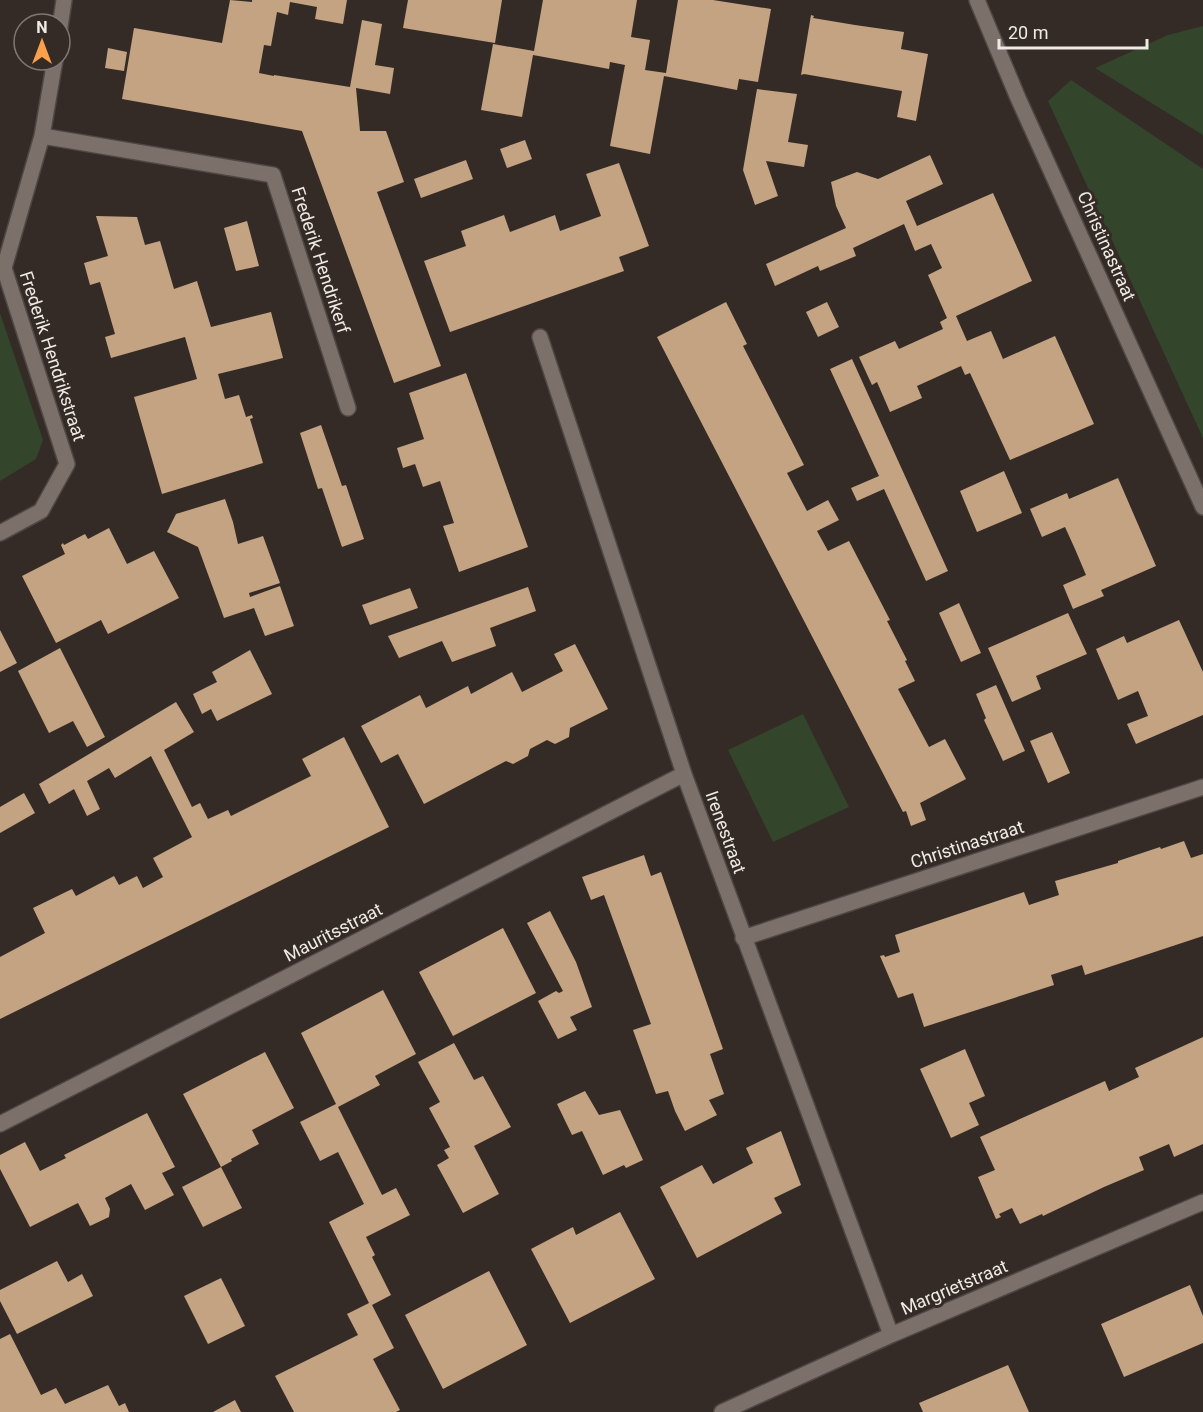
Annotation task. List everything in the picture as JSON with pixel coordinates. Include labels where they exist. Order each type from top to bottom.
[{"type":"street","name":"Christinastraat","points":[[977,0],[1028,119],[1203,507]]},
{"type":"street","name":"Frederik Hendrikstraat","points":[[0,533],[41,511],[67,464],[2,269],[42,136],[53,72]]},
{"type":"street","name":"Frederik Hendrikerf","points":[[42,136],[273,175],[348,408]]},
{"type":"street","name":"Irenestraat","points":[[540,337],[684,774],[891,1335]]},
{"type":"street","name":"Mauritsstraat","points":[[0,1124],[684,774]]},
{"type":"street","name":"Christinastraat","points":[[743,938],[1203,787]]},
{"type":"street","name":"Margrietstraat","points":[[723,1412],[891,1335],[1203,1202]]},
{"type":"green space","points":[[1203,26],[1203,135],[1095,68],[1168,35]]},
{"type":"green space","points":[[1071,80],[1203,169],[1203,438],[1048,101]]},
{"type":"green space","points":[[0,313],[43,440],[36,459],[0,481]]},
{"type":"green space","points":[[803,714],[849,807],[773,842],[728,750]]},
{"type":"building","points":[[230,0],[252,2],[252,0],[347,0],[343,24],[315,19],[317,7],[290,2],[288,15],[277,12],[271,46],[264,45],[259,73],[274,76],[350,87],[362,20],[382,24],[375,65],[394,68],[390,94],[356,88],[360,131],[386,131],[404,182],[377,192],[441,366],[394,383],[302,131],[122,99],[134,28],[222,43]]},
{"type":"building","points":[[408,0],[502,0],[495,43],[403,28]]},
{"type":"building","points":[[543,0],[637,0],[631,37],[650,40],[645,70],[666,73],[678,0],[713,0],[771,9],[758,82],[739,79],[737,90],[664,76],[650,154],[610,146],[625,65],[610,62],[609,69],[533,55],[522,117],[481,110],[493,44],[534,51]]},
{"type":"building","points":[[811,15],[814,16],[813,18],[904,32],[901,49],[928,54],[916,121],[897,117],[902,91],[801,75]]},
{"type":"building","points":[[108,48],[127,52],[124,71],[105,68]]},
{"type":"building","points":[[757,89],[797,94],[788,142],[808,145],[804,167],[766,161],[778,196],[755,205],[743,170]]},
{"type":"building","points":[[525,140],[532,159],[507,168],[500,149]]},
{"type":"building","points":[[930,155],[943,184],[906,201],[917,226],[993,193],[1032,281],[956,316],[967,341],[991,331],[1003,359],[1055,336],[1094,424],[1010,460],[970,373],[965,375],[961,366],[917,386],[922,398],[890,412],[877,382],[872,385],[859,357],[895,341],[899,349],[943,329],[940,322],[947,318],[928,275],[942,268],[931,244],[915,251],[904,224],[853,248],[856,256],[820,271],[818,266],[775,286],[766,264],[846,228],[836,206],[831,182],[857,172],[878,179]]},
{"type":"building","points":[[466,160],[473,179],[421,198],[414,179]]},
{"type":"building","points":[[619,163],[649,246],[619,257],[624,271],[450,332],[424,261],[466,246],[461,231],[504,215],[510,232],[555,215],[560,231],[601,216],[586,174]]},
{"type":"building","points":[[96,216],[137,217],[145,245],[160,241],[174,289],[197,281],[211,327],[271,312],[283,358],[218,374],[225,399],[239,395],[246,417],[252,415],[253,418],[250,419],[263,463],[162,494],[134,397],[197,379],[185,337],[111,358],[105,337],[115,334],[100,282],[90,285],[84,263],[108,256]]},
{"type":"building","points":[[247,221],[259,266],[236,271],[224,228]]},
{"type":"building","points":[[726,302],[747,344],[743,346],[804,465],[787,473],[807,511],[828,500],[839,520],[817,531],[828,551],[849,541],[890,620],[887,621],[915,681],[898,689],[929,747],[945,739],[966,779],[920,803],[926,820],[911,826],[906,811],[903,812],[657,337]]},
{"type":"building","points":[[827,302],[839,327],[818,337],[806,312]]},
{"type":"building","points":[[852,359],[948,571],[926,581],[884,489],[857,501],[851,488],[879,476],[830,369]]},
{"type":"building","points":[[466,373],[528,547],[459,572],[443,526],[454,523],[440,481],[423,487],[415,464],[403,468],[397,448],[424,439],[409,393]]},
{"type":"building","points":[[321,425],[342,486],[346,485],[364,539],[342,547],[322,488],[318,489],[300,433]]},
{"type":"building","points":[[1004,471],[1022,513],[977,532],[960,491]]},
{"type":"building","points":[[1118,478],[1156,566],[1101,590],[1104,596],[1073,609],[1063,585],[1086,575],[1075,549],[1065,527],[1042,537],[1030,509],[1067,493],[1069,499]]},
{"type":"building","points":[[225,499],[238,544],[263,536],[280,583],[249,593],[250,597],[280,586],[294,626],[265,636],[254,608],[224,618],[198,547],[167,532],[176,514]]},
{"type":"building","points":[[109,528],[127,564],[154,551],[179,598],[108,634],[101,620],[56,643],[22,576],[65,554],[61,545],[63,543],[64,545],[85,534],[88,539]]},
{"type":"building","points":[[528,587],[536,611],[490,628],[496,646],[452,662],[442,641],[399,658],[388,636]]},
{"type":"building","points":[[410,588],[418,608],[370,625],[362,605]]},
{"type":"building","points":[[959,603],[981,653],[961,662],[939,613]]},
{"type":"building","points":[[1068,613],[1087,654],[1036,676],[1041,689],[1012,702],[988,648]]},
{"type":"building","points":[[1179,620],[1203,672],[1203,715],[1136,744],[1127,724],[1148,716],[1138,691],[1118,700],[1096,649],[1124,636],[1127,643]]},
{"type":"building","points":[[0,630],[17,663],[0,672]]},
{"type":"building","points":[[575,644],[608,709],[570,728],[569,737],[555,744],[547,740],[530,749],[528,756],[513,764],[506,761],[424,804],[398,754],[381,763],[361,726],[420,695],[426,708],[468,686],[471,694],[512,672],[522,692],[563,671],[554,654]]},
{"type":"building","points":[[60,648],[105,737],[87,747],[73,721],[49,733],[18,671]]},
{"type":"building","points":[[250,650],[272,694],[217,721],[211,709],[202,714],[193,694],[217,682],[212,672]]},
{"type":"building","points":[[996,685],[1025,751],[1003,761],[984,720],[986,718],[976,694]]},
{"type":"building","points":[[176,702],[194,732],[164,750],[192,807],[200,803],[208,819],[228,810],[231,816],[311,776],[302,759],[344,737],[389,827],[0,1019],[0,957],[45,933],[33,908],[72,889],[76,896],[114,876],[119,885],[137,876],[143,888],[163,877],[153,858],[192,837],[151,756],[115,778],[109,768],[87,781],[100,809],[87,816],[74,789],[49,804],[39,784]]},
{"type":"building","points":[[1052,732],[1070,773],[1048,783],[1030,741]]},
{"type":"building","points":[[24,793],[35,813],[0,833],[0,807]]},
{"type":"building","points":[[1184,841],[1191,858],[1203,854],[1203,936],[1085,975],[1082,965],[1051,975],[1054,985],[924,1027],[913,993],[898,998],[880,956],[885,957],[900,952],[895,935],[1024,892],[1029,905],[1059,895],[1055,881]]},
{"type":"building","points":[[644,855],[651,876],[661,872],[723,1049],[710,1054],[724,1094],[709,1100],[717,1115],[685,1131],[668,1091],[656,1094],[633,1030],[651,1024],[604,895],[591,900],[582,877]]},
{"type":"building","points":[[550,911],[576,962],[592,1007],[570,1017],[577,1030],[558,1039],[538,1001],[556,991],[559,993],[563,991],[527,923]]},
{"type":"building","points":[[503,928],[536,993],[453,1036],[419,972]]},
{"type":"building","points":[[383,990],[416,1054],[375,1076],[380,1085],[338,1107],[382,1195],[396,1188],[410,1215],[366,1237],[375,1255],[372,1257],[391,1295],[372,1305],[394,1348],[373,1359],[400,1410],[396,1412],[294,1412],[275,1376],[358,1335],[347,1314],[369,1303],[329,1222],[364,1204],[338,1152],[320,1161],[300,1122],[336,1104],[301,1033]]},
{"type":"building","points":[[1203,1037],[1203,1144],[1174,1157],[1169,1144],[1139,1157],[1144,1170],[1043,1216],[1042,1214],[1020,1224],[1012,1208],[999,1214],[1001,1217],[996,1219],[978,1177],[995,1170],[980,1137],[1105,1081],[1109,1091],[1139,1077],[1135,1068]]},
{"type":"building","points":[[454,1043],[474,1080],[483,1076],[511,1127],[474,1146],[499,1194],[463,1213],[437,1165],[449,1158],[444,1150],[450,1147],[429,1108],[440,1102],[418,1062]]},
{"type":"building","points":[[965,1049],[985,1096],[969,1103],[979,1125],[951,1138],[920,1069]]},
{"type":"building","points":[[265,1052],[294,1108],[252,1130],[259,1144],[221,1167],[183,1094]]},
{"type":"building","points":[[585,1091],[599,1115],[620,1110],[643,1160],[626,1168],[624,1165],[603,1175],[582,1131],[572,1135],[557,1104]]},
{"type":"building","points":[[147,1113],[175,1167],[162,1173],[174,1195],[145,1210],[131,1184],[105,1198],[110,1209],[109,1217],[90,1226],[78,1203],[30,1227],[0,1169],[0,1155],[25,1142],[40,1171],[66,1158],[64,1155]]},
{"type":"building","points":[[781,1131],[801,1185],[774,1198],[782,1213],[697,1258],[660,1187],[702,1165],[713,1184],[753,1163],[746,1148]]},
{"type":"building","points":[[221,1167],[242,1208],[203,1227],[182,1187]]},
{"type":"building","points":[[620,1212],[655,1279],[570,1323],[531,1249],[573,1227],[576,1235]]},
{"type":"building","points":[[57,1261],[68,1282],[82,1274],[93,1296],[17,1334],[0,1301],[0,1290]]},
{"type":"building","points":[[489,1271],[527,1345],[443,1389],[405,1315]]},
{"type":"building","points":[[221,1278],[245,1326],[208,1344],[184,1296]]},
{"type":"building","points":[[1190,1285],[1203,1316],[1203,1343],[1124,1377],[1101,1324]]},
{"type":"building","points":[[10,1334],[41,1395],[56,1388],[65,1404],[108,1385],[119,1406],[125,1403],[129,1412],[0,1412],[0,1339]]},
{"type":"building","points":[[1008,1365],[1029,1412],[923,1412],[919,1403]]},
{"type":"building","points":[[235,1400],[241,1412],[213,1412]]}]
